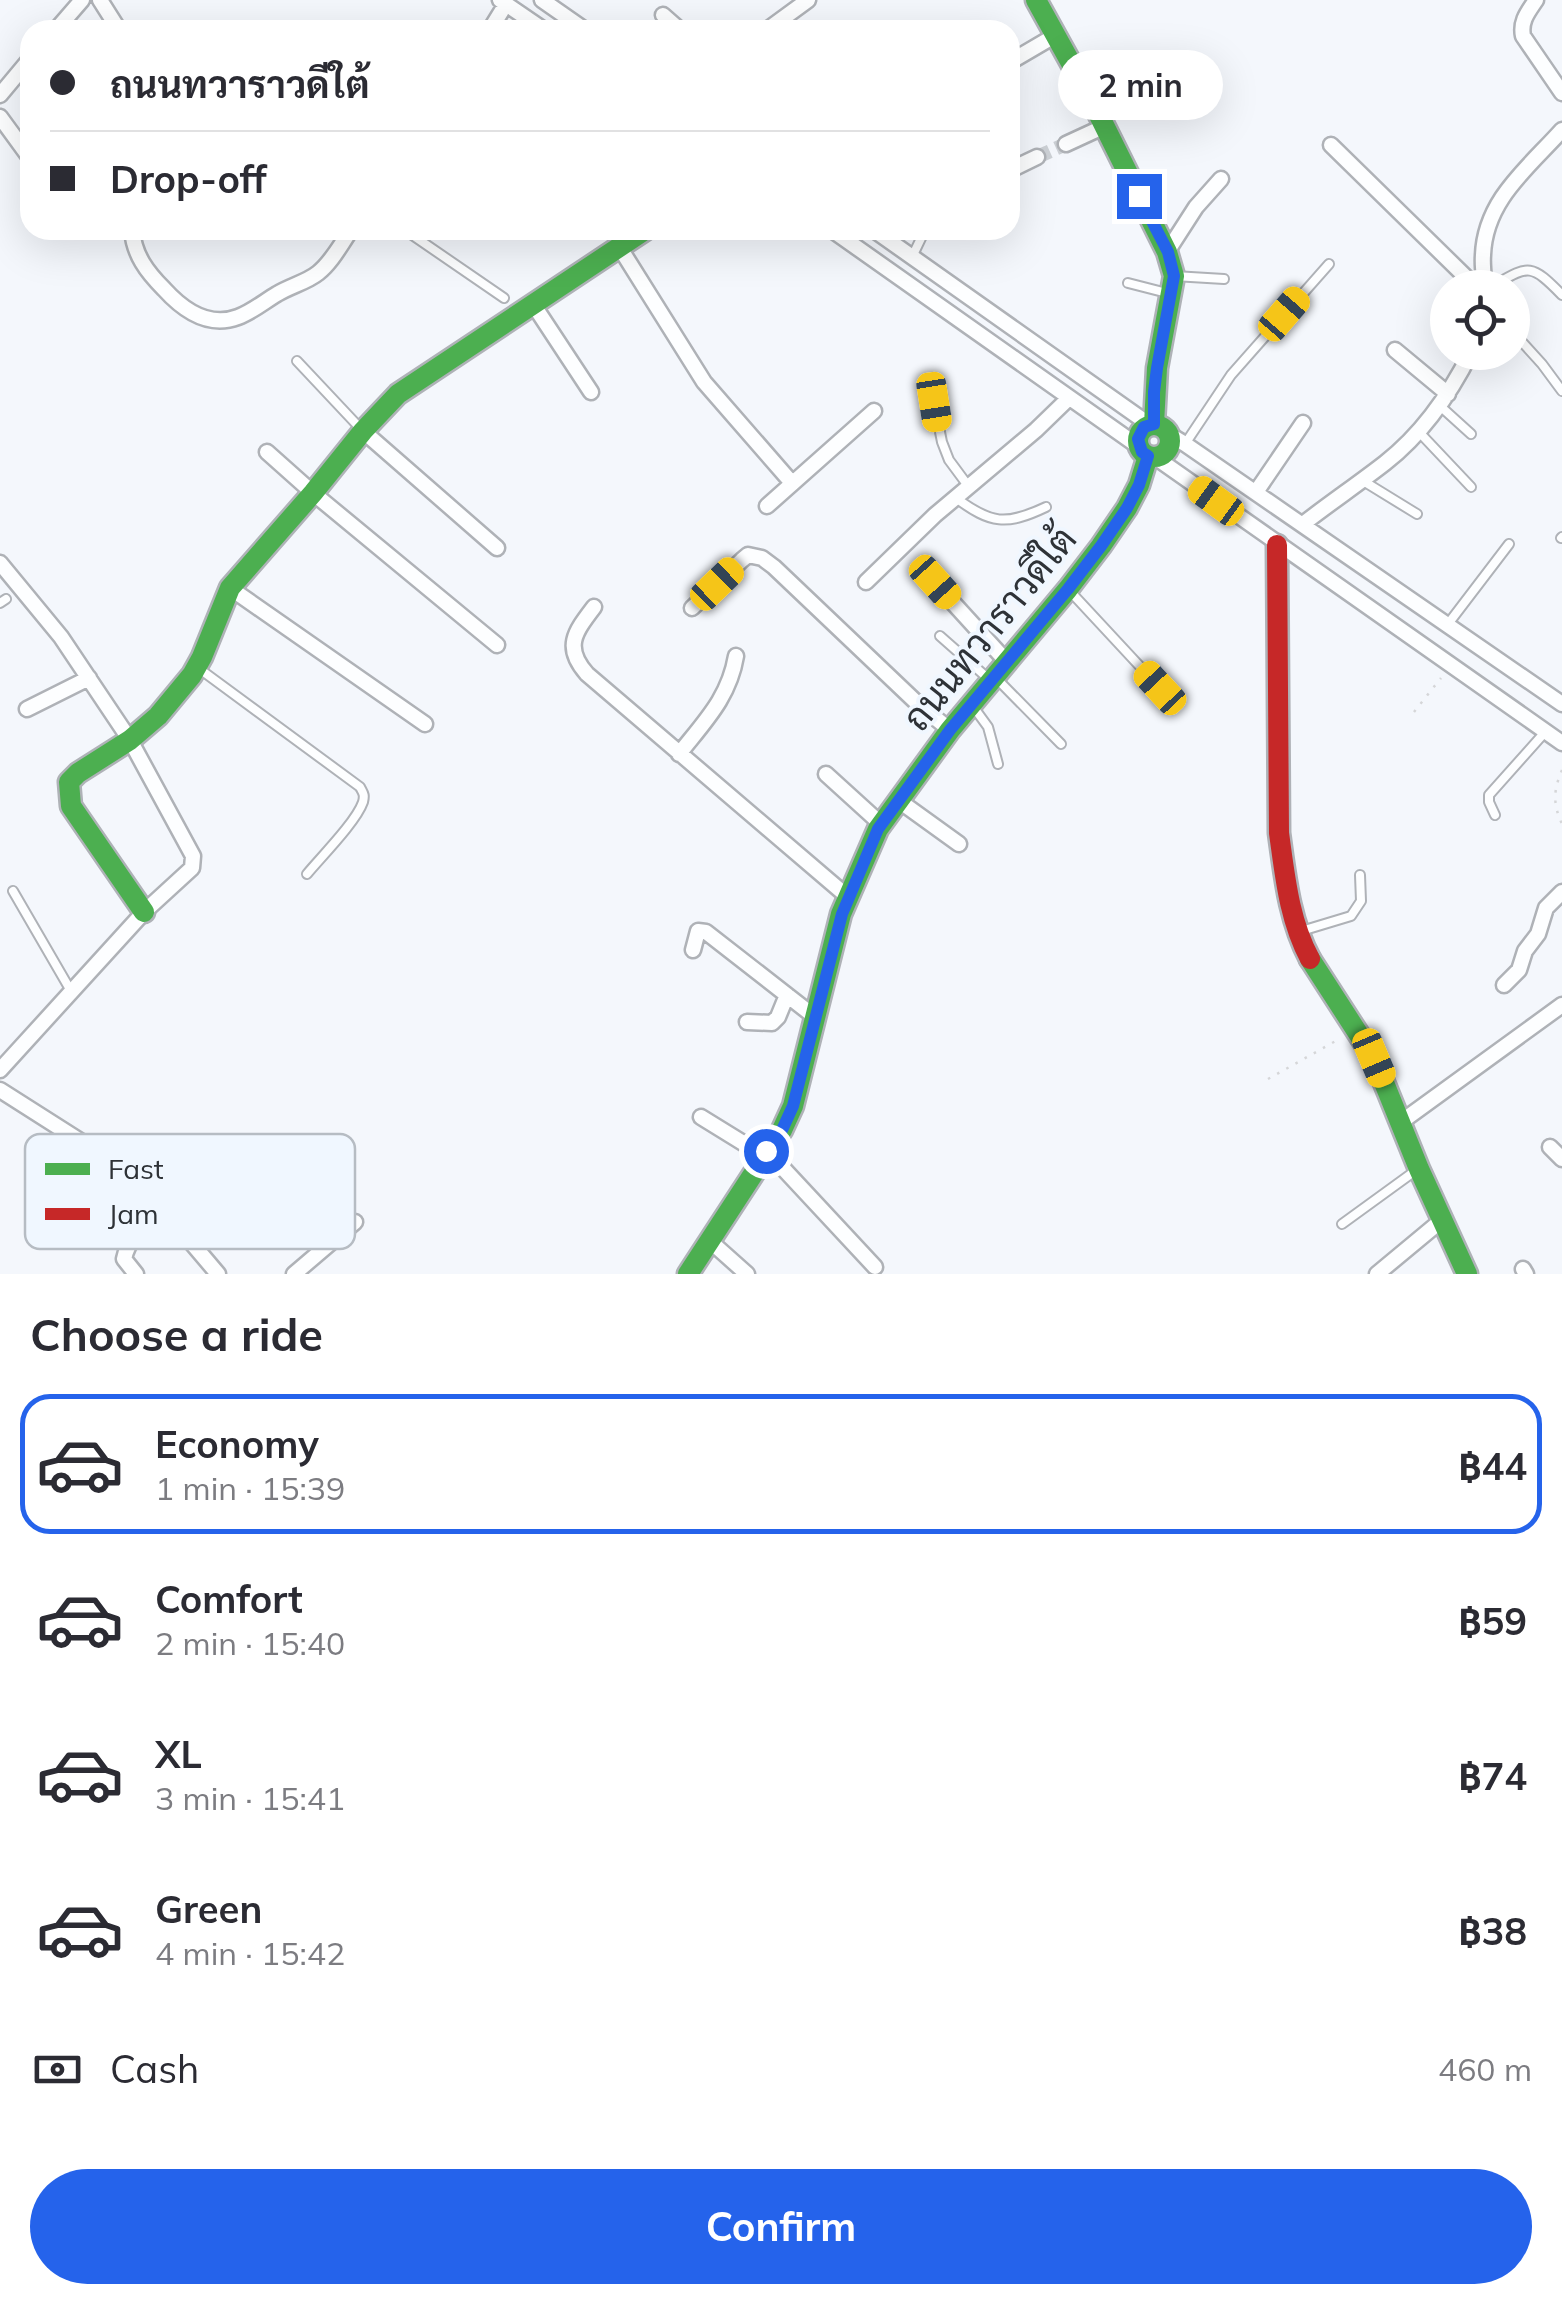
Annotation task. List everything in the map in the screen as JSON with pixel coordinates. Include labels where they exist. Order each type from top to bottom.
[{"type":"street","points":[[542,0],[571,20]]},
{"type":"street","points":[[1536,0],[1524,17],[1523,36],[1562,93]]},
{"type":"street","points":[[780,20],[806,1]]},
{"type":"street","points":[[1039,1],[1168,252],[1173,285],[1154,392],[1168,450],[1147,453]]},
{"type":"street","points":[[503,2],[529,20]]},
{"type":"street","points":[[663,15],[669,20]]},
{"type":"street","points":[[1020,56],[1056,35]]},
{"type":"street","points":[[0,95],[20,71]]},
{"type":"street","points":[[0,117],[20,144]]},
{"type":"street","points":[[1066,144],[1104,126]]},
{"type":"street","points":[[1483,270],[1486,234],[1494,208],[1509,186],[1562,130]]},
{"type":"street","points":[[1331,145],[1465,270]]},
{"type":"street","points":[[1020,165],[1037,157]]},
{"type":"street","points":[[1168,252],[1196,207],[1221,179]]},
{"type":"street","points":[[134,240],[145,268],[166,292],[191,313],[223,321],[239,317],[313,276],[344,240]]},
{"type":"street","points":[[144,912],[71,806],[70,782],[158,716],[196,667],[230,588],[398,394],[631,240]]},
{"type":"street","points":[[846,240],[1562,743]]},
{"type":"street","points":[[888,240],[1562,704]]},
{"type":"street","points":[[620,248],[704,382],[792,483]]},
{"type":"street","points":[[532,304],[592,392]]},
{"type":"street","points":[[1395,350],[1444,400]]},
{"type":"street","points":[[1303,524],[1386,462],[1418,431],[1444,400],[1460,370]]},
{"type":"street","points":[[866,582],[1069,398]]},
{"type":"street","points":[[767,506],[874,412]]},
{"type":"street","points":[[1256,492],[1303,423]]},
{"type":"street","points":[[363,431],[497,548]]},
{"type":"street","points":[[1147,453],[1140,433],[1165,432]]},
{"type":"street","points":[[267,452],[497,645]]},
{"type":"street","name":"ถนนทวาราวดีใต้","points":[[688,1274],[782,1130],[793,1106],[842,914],[881,824],[950,730],[1068,589],[1127,508],[1139,485],[1147,453]]},
{"type":"street","points":[[1277,544],[1279,833],[1298,932],[1308,955],[1374,1058],[1466,1274]]},
{"type":"street","points":[[692,608],[748,555],[762,558],[950,730]]},
{"type":"street","points":[[0,564],[61,637],[130,740],[193,856],[192,868],[144,912],[0,1070]]},
{"type":"street","points":[[935,582],[997,673]]},
{"type":"street","points":[[230,588],[424,724]]},
{"type":"street","points":[[594,607],[573,643],[579,664],[848,898]]},
{"type":"street","points":[[678,754],[720,701],[736,656]]},
{"type":"street","points":[[27,709],[89,678]]},
{"type":"street","points":[[826,774],[881,824]]},
{"type":"street","points":[[898,800],[959,844]]},
{"type":"street","points":[[1504,985],[1519,970],[1525,951],[1538,934],[1546,908],[1562,892]]},
{"type":"street","points":[[692,950],[698,931],[706,932],[816,1017]]},
{"type":"street","points":[[747,1022],[772,1023],[787,995]]},
{"type":"street","points":[[1401,1122],[1562,1005]]},
{"type":"street","points":[[0,1090],[69,1134]]},
{"type":"street","points":[[700,1118],[764,1155],[875,1268]]},
{"type":"street","points":[[1550,1147],[1562,1159]]},
{"type":"street","points":[[1377,1274],[1442,1220]]},
{"type":"street","points":[[710,1241],[746,1274]]},
{"type":"street","points":[[126,1249],[124,1259],[136,1274]]},
{"type":"street","points":[[197,1249],[218,1274]]},
{"type":"street","points":[[294,1274],[323,1249]]},
{"type":"lane","points":[[420,240],[504,298]]},
{"type":"lane","points":[[912,257],[920,240]]},
{"type":"lane","points":[[1165,432],[1231,375],[1329,264]]},
{"type":"lane","points":[[1530,272],[1537,271],[1562,295]]},
{"type":"lane","points":[[1128,283],[1173,285],[1224,279]]},
{"type":"lane","points":[[1530,351],[1562,391]]},
{"type":"lane","points":[[297,361],[363,431]]},
{"type":"lane","points":[[1444,400],[1471,434]]},
{"type":"lane","points":[[934,402],[949,460],[969,487]]},
{"type":"lane","points":[[1418,431],[1472,487]]},
{"type":"lane","points":[[1360,480],[1417,514]]},
{"type":"lane","points":[[956,498],[990,519],[1004,521],[1023,518],[1046,507]]},
{"type":"lane","points":[[1447,624],[1509,544]]},
{"type":"lane","points":[[1068,589],[1160,688]]},
{"type":"lane","points":[[940,636],[997,673],[1061,744]]},
{"type":"lane","points":[[196,667],[360,787],[364,794],[353,818],[306,874]]},
{"type":"lane","points":[[972,704],[988,727],[998,764]]},
{"type":"lane","points":[[1495,814],[1490,795],[1546,732]]},
{"type":"lane","points":[[1298,932],[1351,916],[1362,901],[1360,875]]},
{"type":"lane","points":[[13,891],[71,991]]},
{"type":"lane","points":[[1342,1224],[1419,1169]]},
{"type":"path","points":[[1414,712],[1451,666]]},
{"type":"path","points":[[1562,770],[1554,805],[1562,824]]},
{"type":"path","points":[[1268,1079],[1356,1029]]},
{"type":"tunnel","points":[[1037,157],[1066,144]]},
{"type":"traffic: fast","points":[[1036,0],[1093,103],[1167,252],[1174,276],[1157,368],[1154,424]]},
{"type":"traffic: fast","points":[[144,912],[71,806],[69,782],[158,716],[192,675],[230,588],[398,394],[630,240]]},
{"type":"traffic: fast","points":[[1154,425],[1166,429],[1170,441],[1166,453],[1154,457],[1142,453],[1138,441],[1142,429],[1154,425]]},
{"type":"traffic: fast","points":[[688,1274],[782,1130],[793,1106],[841,914],[878,829],[950,730],[1101,546],[1127,508],[1148,456]]},
{"type":"traffic: fast","points":[[1310,959],[1374,1058],[1467,1274]]},
{"type":"traffic: jam","points":[[1277,545],[1279,833],[1293,913],[1310,959]]},
{"type":"route","points":[[766,1151],[793,1106],[842,914],[878,829],[950,730],[1085,568],[1139,485],[1148,456],[1138,446],[1138,439],[1144,427],[1154,424],[1157,368],[1174,276],[1168,252],[1139,196]]}]
